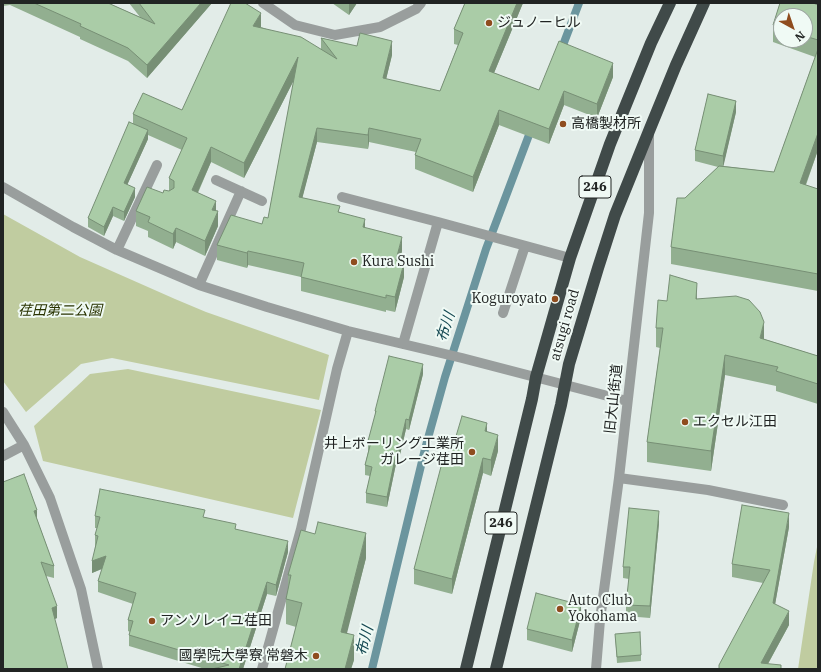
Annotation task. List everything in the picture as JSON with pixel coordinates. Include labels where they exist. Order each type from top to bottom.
[{"type":"highway","name":"atsugi road","points":[[466,669],[536,377],[570,258],[610,144],[651,43],[670,3]]},
{"type":"highway","name":"atsugi road","points":[[496,669],[559,413],[569,364],[598,268],[615,215],[676,64],[704,3]]},
{"type":"street","points":[[263,3],[295,25],[335,35],[380,27],[416,9],[421,3]]},
{"type":"street","name":"旧大山街道","points":[[596,669],[600,620],[619,478],[649,212],[649,131]]},
{"type":"street","points":[[117,250],[157,165]]},
{"type":"street","points":[[216,180],[262,201]]},
{"type":"street","points":[[3,187],[117,250],[199,285],[348,331],[436,351],[628,401]]},
{"type":"street","points":[[146,188],[157,194]]},
{"type":"street","points":[[199,285],[241,191]]},
{"type":"street","points":[[342,197],[570,258]]},
{"type":"street","points":[[403,344],[438,222]]},
{"type":"street","points":[[503,313],[525,246]]},
{"type":"street","points":[[262,669],[301,529],[337,369],[348,331]]},
{"type":"street","points":[[3,412],[24,445],[50,498],[82,589],[98,669]]},
{"type":"street","points":[[3,456],[24,445]]},
{"type":"street","points":[[619,478],[708,490],[783,505]]},
{"type":"green space","name":"荏田第二公園","points":[[3,214],[80,257],[175,299],[206,312],[329,355],[319,400],[112,358],[81,364],[26,412],[3,381]]},
{"type":"green space","points":[[128,369],[321,410],[293,518],[43,461],[34,426],[90,374]]},
{"type":"green space","points":[[818,542],[818,669],[798,669],[814,562]]},
{"type":"building","points":[[34,3],[108,3],[155,24],[139,3],[201,3],[147,65],[128,48],[80,26],[81,24]]},
{"type":"building","points":[[231,3],[245,3],[261,13],[253,26],[301,37],[337,59],[321,38],[357,46],[360,33],[392,41],[383,78],[440,91],[463,33],[454,29],[465,3],[517,3],[489,71],[539,90],[559,41],[613,63],[597,104],[564,91],[549,129],[499,110],[473,177],[415,155],[421,139],[369,128],[368,135],[317,128],[299,197],[340,206],[338,212],[365,219],[363,227],[402,237],[396,260],[404,263],[395,297],[386,295],[386,298],[301,277],[304,263],[248,251],[247,253],[217,245],[231,215],[262,224],[264,217],[268,218],[298,57],[244,163],[211,147],[192,190],[216,201],[212,210],[218,211],[205,241],[176,228],[173,234],[148,222],[150,217],[136,211],[147,187],[163,193],[164,190],[169,191],[174,188],[174,181],[169,178],[187,138],[133,114],[143,93],[182,110]]},
{"type":"building","points":[[780,3],[813,3],[818,5],[818,40],[813,38],[813,8],[778,8]]},
{"type":"building","points":[[818,49],[818,133],[800,183],[818,189],[818,274],[671,247],[677,198],[685,198],[719,166],[774,172]]},
{"type":"building","points":[[708,94],[736,101],[723,156],[695,150]]},
{"type":"building","points":[[129,122],[148,130],[124,183],[135,188],[124,212],[113,207],[104,227],[88,218]]},
{"type":"building","points":[[670,275],[697,283],[696,299],[736,296],[749,300],[760,312],[764,322],[760,338],[818,356],[818,384],[776,371],[778,367],[725,355],[711,451],[647,442],[663,328],[656,328],[658,300],[667,301]]},
{"type":"building","points":[[389,356],[423,364],[409,420],[406,419],[399,449],[397,449],[387,497],[366,493],[372,467],[365,465],[371,442],[368,441]]},
{"type":"building","points":[[462,416],[487,423],[485,431],[498,435],[491,460],[483,458],[452,579],[414,569],[443,459],[449,460]]},
{"type":"building","points":[[24,474],[37,510],[34,511],[54,566],[41,562],[57,606],[52,608],[68,669],[3,669],[3,482]]},
{"type":"building","points":[[100,489],[205,510],[203,517],[236,524],[235,529],[288,541],[276,585],[267,582],[239,669],[212,669],[229,665],[129,635],[133,621],[128,620],[136,593],[98,581],[106,556],[92,561],[98,536],[95,535],[100,517],[95,516]]},
{"type":"building","points":[[742,505],[789,513],[773,603],[789,611],[761,663],[781,665],[781,669],[719,669],[719,665],[770,570],[732,564]]},
{"type":"building","points":[[629,508],[659,511],[650,606],[626,605],[630,567],[623,567]]},
{"type":"building","points":[[318,522],[366,533],[341,632],[354,635],[345,669],[285,669],[302,603],[286,599],[291,575],[288,575],[301,530],[315,534]]},
{"type":"building","points":[[536,593],[581,605],[572,640],[527,629]]},
{"type":"building","points":[[640,632],[641,655],[617,657],[615,634]]},
{"type":"waterway","name":"布川","points":[[560,53],[579,3]]},
{"type":"waterway","name":"布川","points":[[372,669],[425,449],[445,377],[486,249],[532,127]]},
{"type":"place","name":"ジュノーヒル","points":[[489,23]]},
{"type":"place","name":"高橋製材所","points":[[563,124]]},
{"type":"place","name":"Kura Sushi","points":[[354,262]]},
{"type":"place","name":"Koguroyato","points":[[555,299]]},
{"type":"place","name":"エクセル江田","points":[[685,422]]},
{"type":"place","name":"井上ボーリング工業所 ガレージ荏田","points":[[472,452]]},
{"type":"place","name":"Auto Club Yokohama","points":[[560,609]]},
{"type":"place","name":"アンソレイユ荏田","points":[[152,621]]},
{"type":"place","name":"國學院大學寮 常磐木","points":[[316,656]]}]
